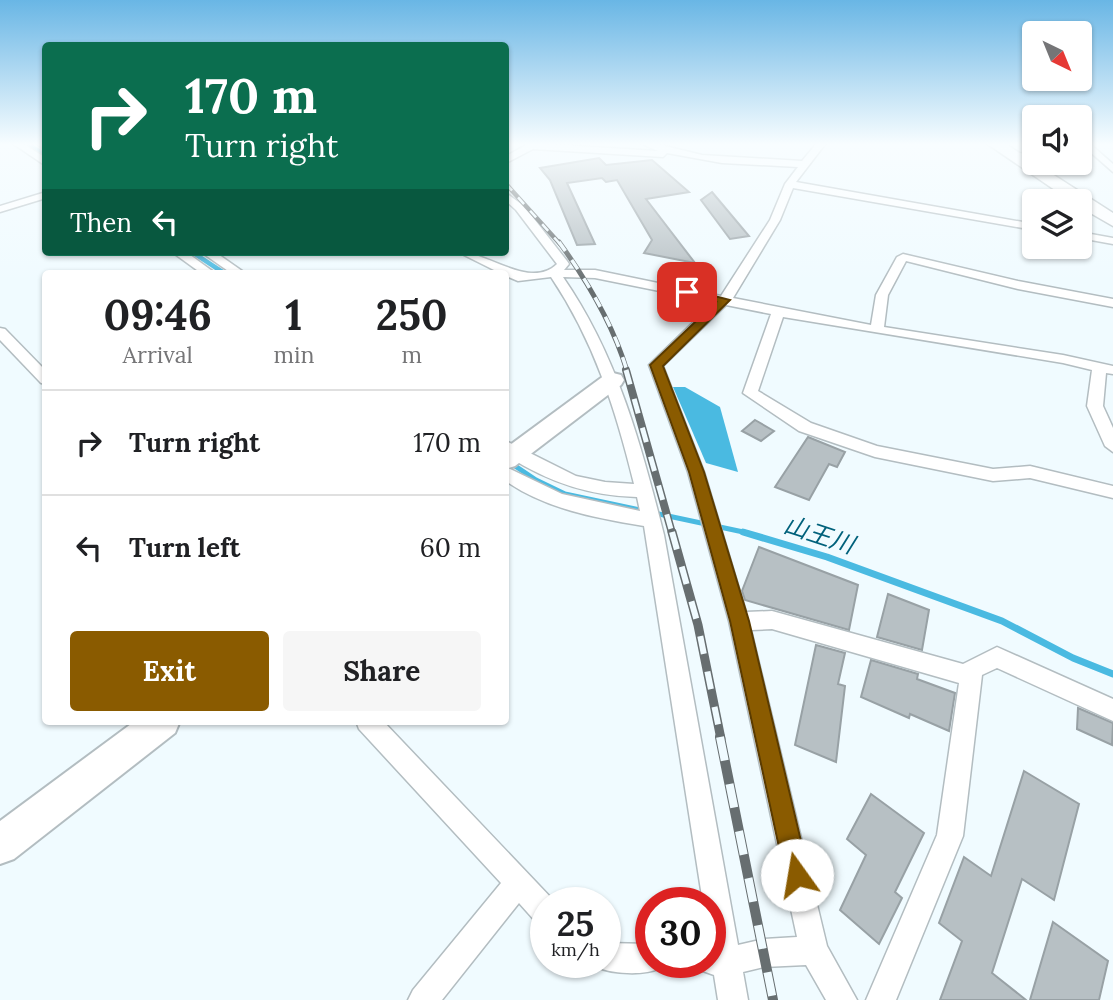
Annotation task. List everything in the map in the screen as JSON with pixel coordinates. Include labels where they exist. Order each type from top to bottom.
[{"type":"main road","points":[[1065,190],[1113,221]]},
{"type":"street","points":[[788,190],[775,220],[724,300],[656,365],[696,472],[740,621],[814,951],[842,1000]]},
{"type":"street","points":[[822,190],[1022,225]]},
{"type":"street","points":[[0,209],[42,196]]},
{"type":"street","points":[[509,198],[563,264],[554,273]]},
{"type":"street","points":[[1092,237],[1111,241]]},
{"type":"street","points":[[183,256],[204,270]]},
{"type":"street","points":[[213,256],[234,270]]},
{"type":"street","points":[[473,256],[504,270]]},
{"type":"street","points":[[877,330],[882,295],[903,257],[1018,285],[1113,303]]},
{"type":"street","points":[[509,272],[519,277],[554,273],[595,274],[778,312],[1106,369],[1095,406],[1113,446]]},
{"type":"street","points":[[554,273],[578,304],[613,380],[648,507],[708,887]]},
{"type":"street","points":[[778,312],[750,393],[805,427],[875,451],[945,467],[993,475],[1030,472],[1113,492]]},
{"type":"street","points":[[0,332],[42,376]]},
{"type":"street","points":[[509,458],[613,380]]},
{"type":"street","points":[[509,459],[585,487],[614,491],[648,507]]},
{"type":"street","points":[[509,460],[528,487],[565,502],[603,512],[648,507]]},
{"type":"street","points":[[740,621],[772,620],[972,677]]},
{"type":"street","points":[[881,1000],[950,836],[972,669],[997,657],[1113,710]]},
{"type":"street","points":[[0,845],[158,725]]},
{"type":"street","points":[[371,725],[530,895]]},
{"type":"street","points":[[423,1000],[518,883]]},
{"type":"street","points":[[726,959],[764,953],[814,951]]},
{"type":"street","points":[[725,978],[733,1000]]},
{"type":"water","points":[[673,387],[685,387],[720,407],[738,472],[706,463]]},
{"type":"building","points":[[554,190],[570,190],[595,244],[577,245]]},
{"type":"building","points":[[623,190],[686,190],[689,192],[646,199],[695,263],[644,253],[652,240]]},
{"type":"building","points":[[712,192],[749,236],[730,239],[701,200]]},
{"type":"building","points":[[755,420],[774,431],[761,441],[742,431]]},
{"type":"building","points":[[808,437],[845,452],[837,467],[829,464],[809,500],[775,487]]},
{"type":"building","points":[[759,547],[858,585],[849,630],[745,600],[742,591]]},
{"type":"building","points":[[888,594],[929,610],[922,650],[877,637]]},
{"type":"building","points":[[816,645],[845,653],[838,684],[845,686],[836,762],[795,745]]},
{"type":"building","points":[[871,660],[918,674],[917,679],[955,693],[949,731],[910,714],[909,718],[861,697]]},
{"type":"building","points":[[1078,708],[1113,723],[1112,745],[1077,729]]},
{"type":"building","points":[[1024,771],[1079,804],[1054,900],[1022,879],[992,973],[1026,1000],[940,1000],[962,941],[939,923],[964,857],[991,876]]},
{"type":"building","points":[[871,794],[924,833],[895,892],[902,898],[879,944],[840,910],[866,855],[847,839]]},
{"type":"building","points":[[1053,922],[1108,961],[1099,1000],[1030,1000]]},
{"type":"waterway","name":"山王川","points":[[198,256],[219,270]]},
{"type":"waterway","name":"山王川","points":[[509,462],[536,480],[565,494],[748,533]]},
{"type":"waterway","name":"山王川","points":[[743,532],[827,557],[1002,621],[1073,658],[1113,674]]},
{"type":"railway","points":[[511,190],[560,244]]},
{"type":"railway","points":[[559,242],[599,304],[627,371]]},
{"type":"railway","points":[[626,370],[672,533]]},
{"type":"railway","points":[[672,532],[698,625],[721,739]]},
{"type":"railway","points":[[720,737],[773,1000]]},
{"type":"route","points":[[687,292],[724,300],[656,365],[696,472],[740,621],[797,875]]}]
